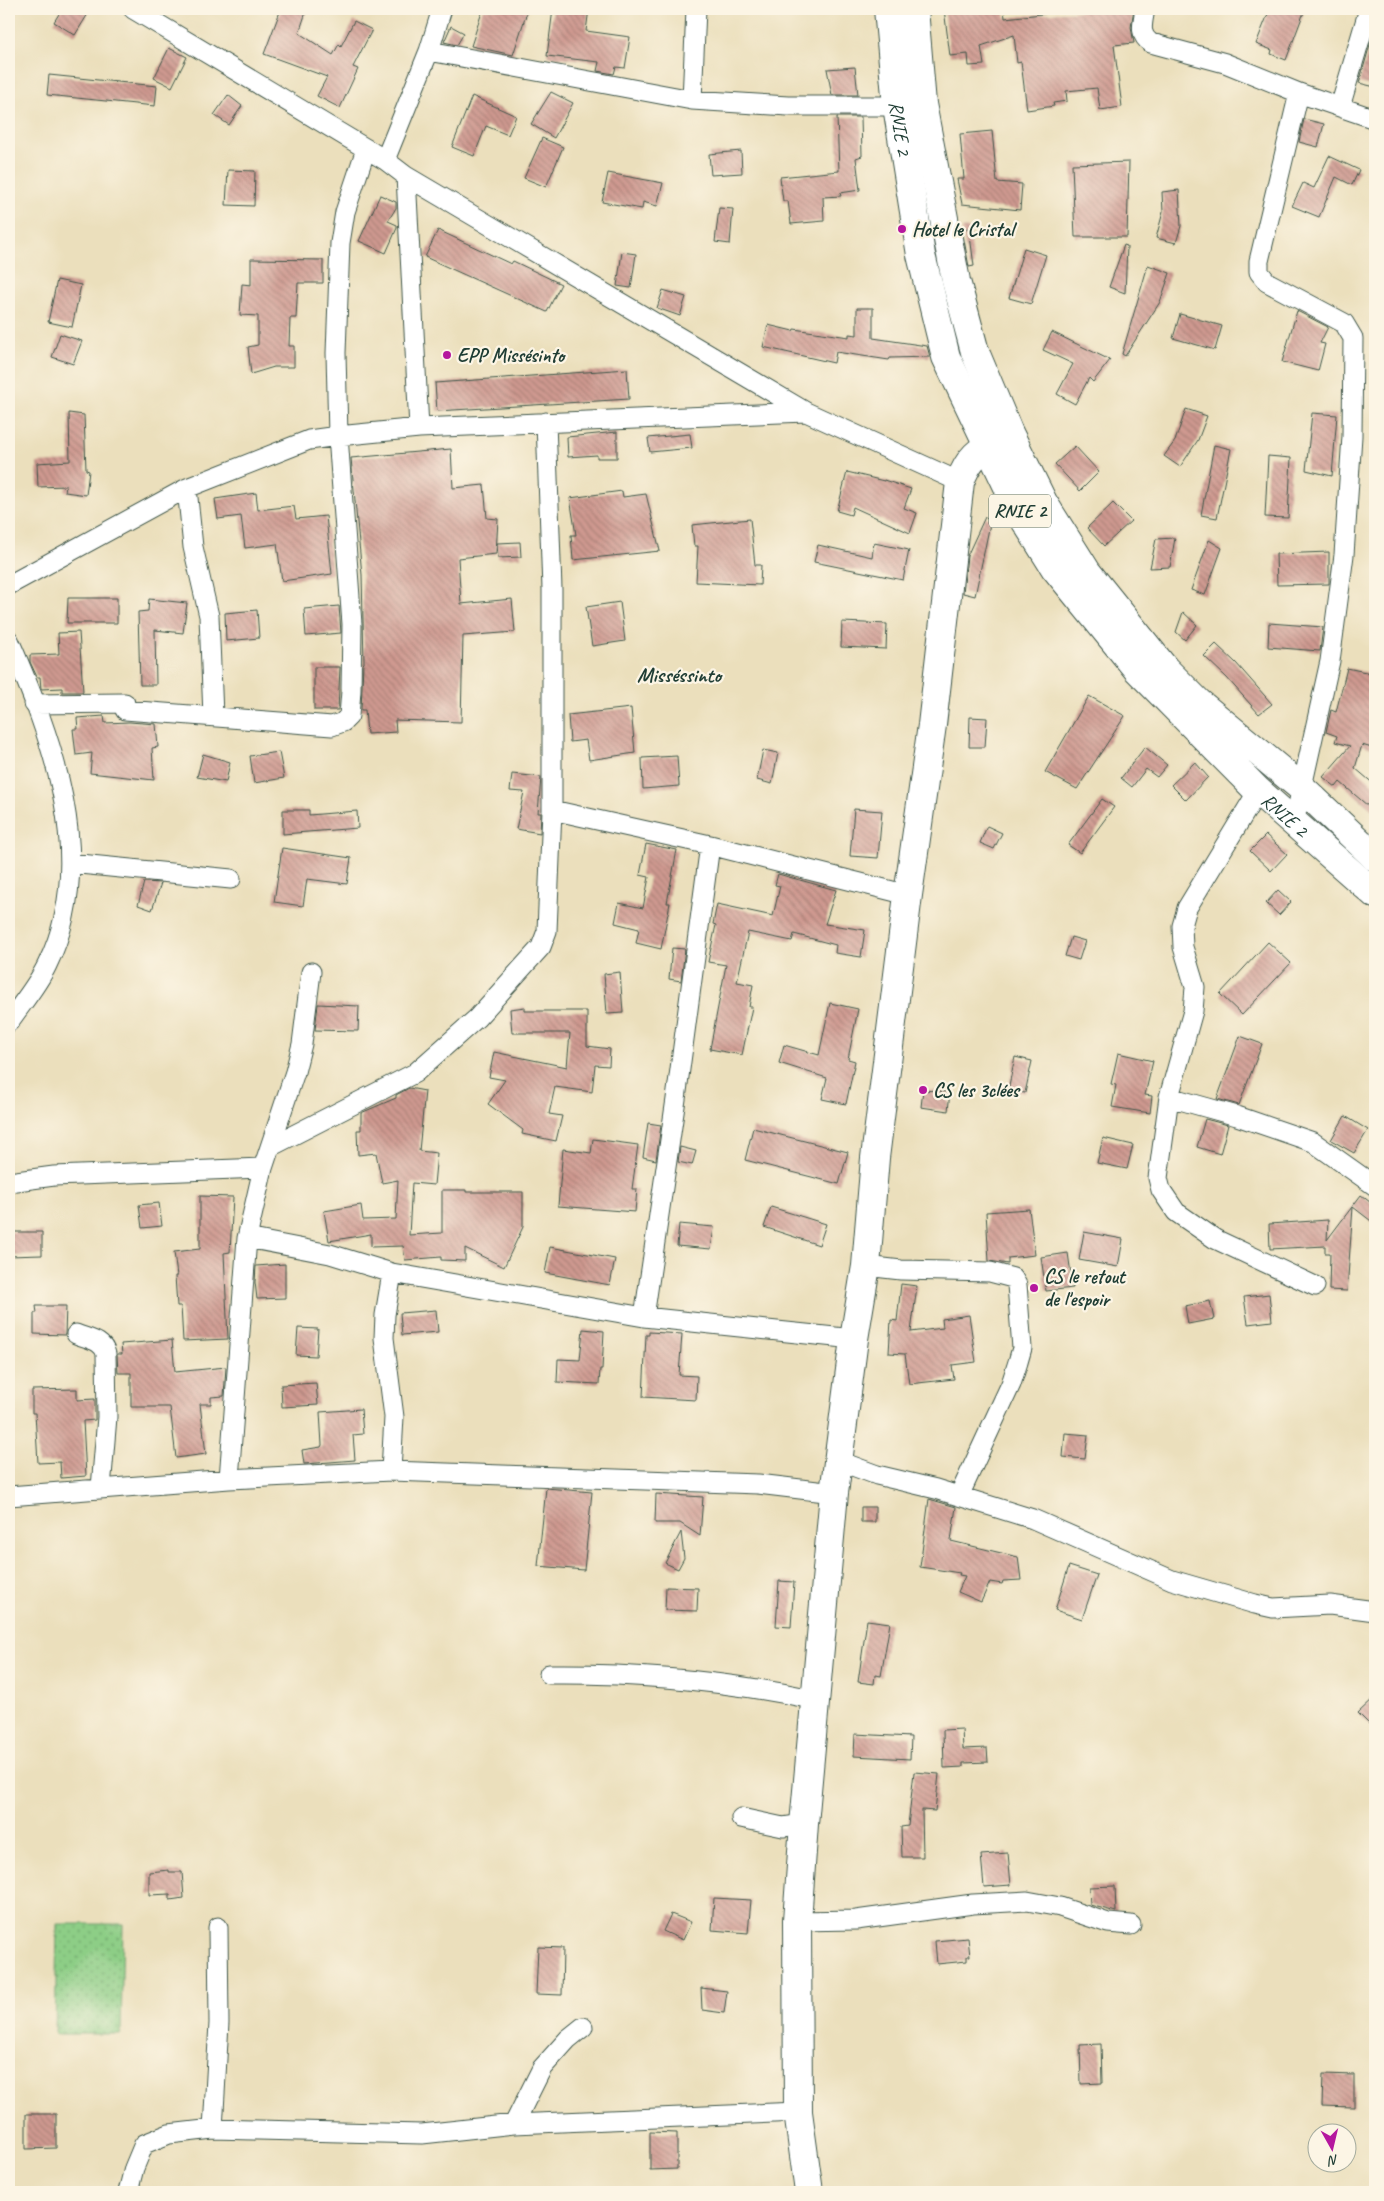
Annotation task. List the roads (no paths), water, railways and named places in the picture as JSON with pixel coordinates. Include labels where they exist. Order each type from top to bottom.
[{"type":"main road","name":"RNIE 2","points":[[888,9],[897,106],[920,255],[946,357],[998,439],[1043,502],[1087,572],[1142,637],[1165,669],[1198,702],[1303,789],[1375,857]]},
{"type":"main road","name":"RNIE 2","points":[[914,9],[922,104],[956,281],[998,439],[1021,514],[1055,568],[1137,669],[1258,791],[1375,894]]},
{"type":"main road","points":[[809,2192],[798,2112],[797,1921],[834,1493],[854,1339],[866,1266],[875,1158],[908,895],[932,725],[960,482],[970,459],[998,439]]},
{"type":"street","points":[[133,9],[385,160],[406,176],[806,412],[960,482]]},
{"type":"street","points":[[385,160],[429,51],[442,9]]},
{"type":"street","points":[[692,100],[696,9]]},
{"type":"street","points":[[1145,9],[1142,33],[1144,39],[1151,43],[1225,63],[1299,93],[1375,119]]},
{"type":"street","points":[[1340,107],[1369,9]]},
{"type":"street","points":[[429,51],[692,100],[788,106],[897,106]]},
{"type":"street","points":[[1294,823],[1330,661],[1344,555],[1352,436],[1353,338],[1344,323],[1267,282],[1259,272],[1259,261],[1299,93]]},
{"type":"street","points":[[34,704],[125,703],[125,710],[332,726],[344,722],[348,716],[351,691],[352,624],[338,436],[336,353],[340,243],[345,212],[366,149]]},
{"type":"street","points":[[406,176],[419,428]]},
{"type":"street","points":[[9,585],[187,488],[309,440],[419,428],[806,412]]},
{"type":"street","points":[[270,1147],[415,1073],[477,1018],[541,947],[547,931],[552,810],[552,589],[546,422]]},
{"type":"street","points":[[187,488],[194,547],[209,616],[213,716]]},
{"type":"street","points":[[9,640],[49,746],[67,815],[70,862],[65,908],[56,945],[38,981],[9,1022]]},
{"type":"street","points":[[1258,791],[1187,908],[1182,926],[1184,947],[1195,988],[1193,1011],[1169,1097],[1158,1178],[1161,1190],[1176,1212],[1215,1238],[1315,1286]]},
{"type":"street","points":[[552,810],[710,845],[908,895]]},
{"type":"street","points":[[644,1317],[676,1100],[710,845]]},
{"type":"street","points":[[70,862],[231,879]]},
{"type":"street","points":[[229,1479],[247,1238],[263,1168],[302,1044],[311,972]]},
{"type":"street","points":[[1169,1097],[1237,1116],[1313,1142],[1375,1186]]},
{"type":"street","points":[[9,1182],[54,1176],[263,1168]]},
{"type":"street","points":[[247,1238],[330,1254],[392,1273],[644,1317],[854,1339]]},
{"type":"street","points":[[866,1266],[901,1270],[990,1272],[1013,1278],[1017,1285],[1022,1348],[1011,1384],[959,1496]]},
{"type":"street","points":[[391,1471],[394,1417],[384,1338],[385,1314],[392,1273]]},
{"type":"street","points":[[76,1334],[100,1343],[105,1347],[106,1417],[101,1488]]},
{"type":"street","points":[[839,1461],[877,1475],[959,1496],[1053,1526],[1172,1580],[1255,1604],[1273,1608],[1330,1605],[1375,1610]]},
{"type":"street","points":[[9,1496],[229,1479],[391,1471],[758,1484],[834,1493]]},
{"type":"street","points":[[549,1674],[595,1673],[679,1678],[754,1687],[816,1700]]},
{"type":"street","points":[[741,1818],[783,1827],[804,1824]]},
{"type":"street","points":[[797,1921],[856,1920],[973,1904],[1027,1901],[1060,1907],[1108,1922],[1131,1925]]},
{"type":"street","points":[[213,2130],[219,2023],[218,1927]]},
{"type":"street","points":[[514,2124],[542,2068],[568,2039],[583,2027]]},
{"type":"street","points":[[128,2192],[134,2168],[144,2144],[170,2134],[213,2130],[422,2134],[514,2124],[798,2112]]},
{"type":"place","name":"Hotel le Cristal","points":[[902,229]]},
{"type":"place","name":"EPP Missésinto","points":[[447,355]]},
{"type":"place","name":"CS les 3clées","points":[[923,1090]]},
{"type":"place","name":"CS le retout de l'espoir","points":[[1034,1288]]},
{"type":"district","name":"Misséssinto","points":[[679,675]]}]
